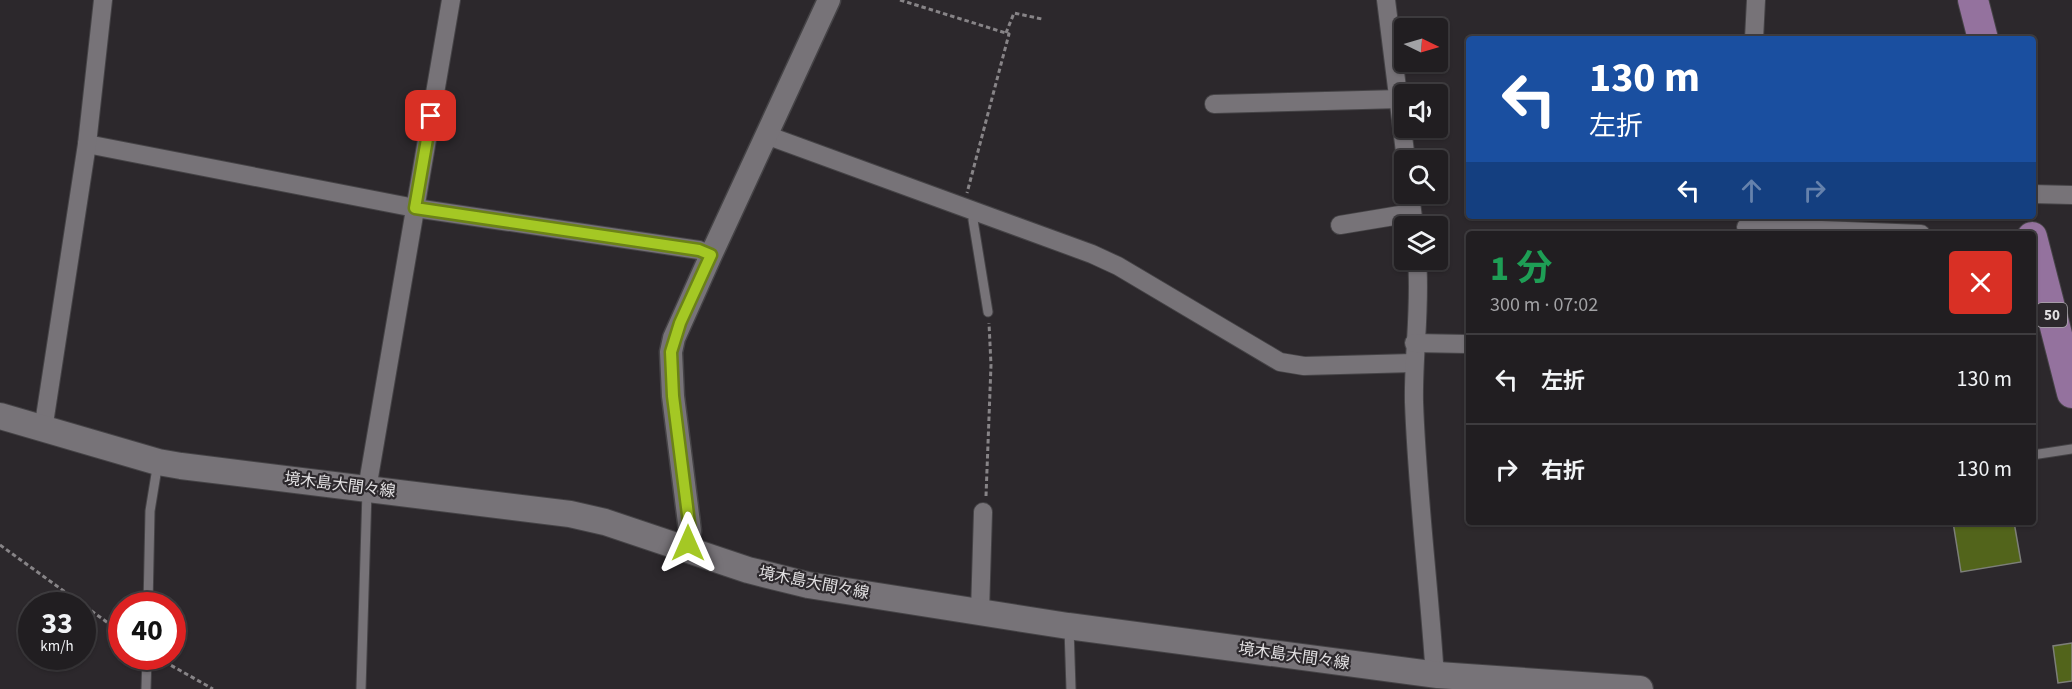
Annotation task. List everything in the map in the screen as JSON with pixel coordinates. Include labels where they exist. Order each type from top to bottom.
[{"type":"highway","points":[[1973,0],[1982,36]]},
{"type":"highway","name":"50","points":[[2036,251],[2072,393]]},
{"type":"main road","name":"境木島大間々線","points":[[0,416],[158,462],[570,514],[605,522],[776,579],[1438,682],[1641,689]]},
{"type":"street","points":[[43,430],[87,144],[103,0]]},
{"type":"street","points":[[367,489],[451,0]]},
{"type":"street","points":[[685,549],[690,531],[673,396],[671,352],[680,323],[829,0]]},
{"type":"street","points":[[1386,0],[1398,84]]},
{"type":"street","points":[[1754,36],[1756,0]]},
{"type":"street","points":[[1214,104],[1394,99]]},
{"type":"street","points":[[766,135],[1092,254],[1118,266],[1280,362],[1313,366],[1413,363]]},
{"type":"street","points":[[87,144],[415,208],[699,250],[711,255]]},
{"type":"street","points":[[2036,194],[2072,195]]},
{"type":"street","points":[[1340,225],[1394,221]]},
{"type":"street","points":[[1746,226],[1855,231]]},
{"type":"street","points":[[1417,270],[1413,363],[1415,444],[1434,663],[1438,682]]},
{"type":"street","points":[[1414,343],[1466,344]]},
{"type":"street","points":[[980,612],[983,512]]},
{"type":"lane","points":[[969,209],[973,220],[988,312]]},
{"type":"lane","points":[[2036,454],[2072,449]]},
{"type":"lane","points":[[148,592],[150,511],[158,462]]},
{"type":"lane","points":[[362,689],[367,489]]},
{"type":"lane","points":[[1068,626],[1071,689]]},
{"type":"lane","points":[[146,689],[147,670]]},
{"type":"path","points":[[900,0],[1009,34],[969,209]]},
{"type":"path","points":[[1006,33],[1014,13],[1042,19]]},
{"type":"path","points":[[983,512],[986,504],[991,364],[988,312]]},
{"type":"path","points":[[0,545],[108,623]]},
{"type":"path","points":[[180,670],[213,689]]},
{"type":"building","points":[[1953,525],[2015,525],[2021,562],[1961,572]]},
{"type":"building","points":[[2072,643],[2072,681],[2058,683],[2053,646]]},
{"type":"route","points":[[431,116],[415,208],[699,250],[711,255],[680,323],[671,352],[673,396],[690,531],[688,543]]}]
